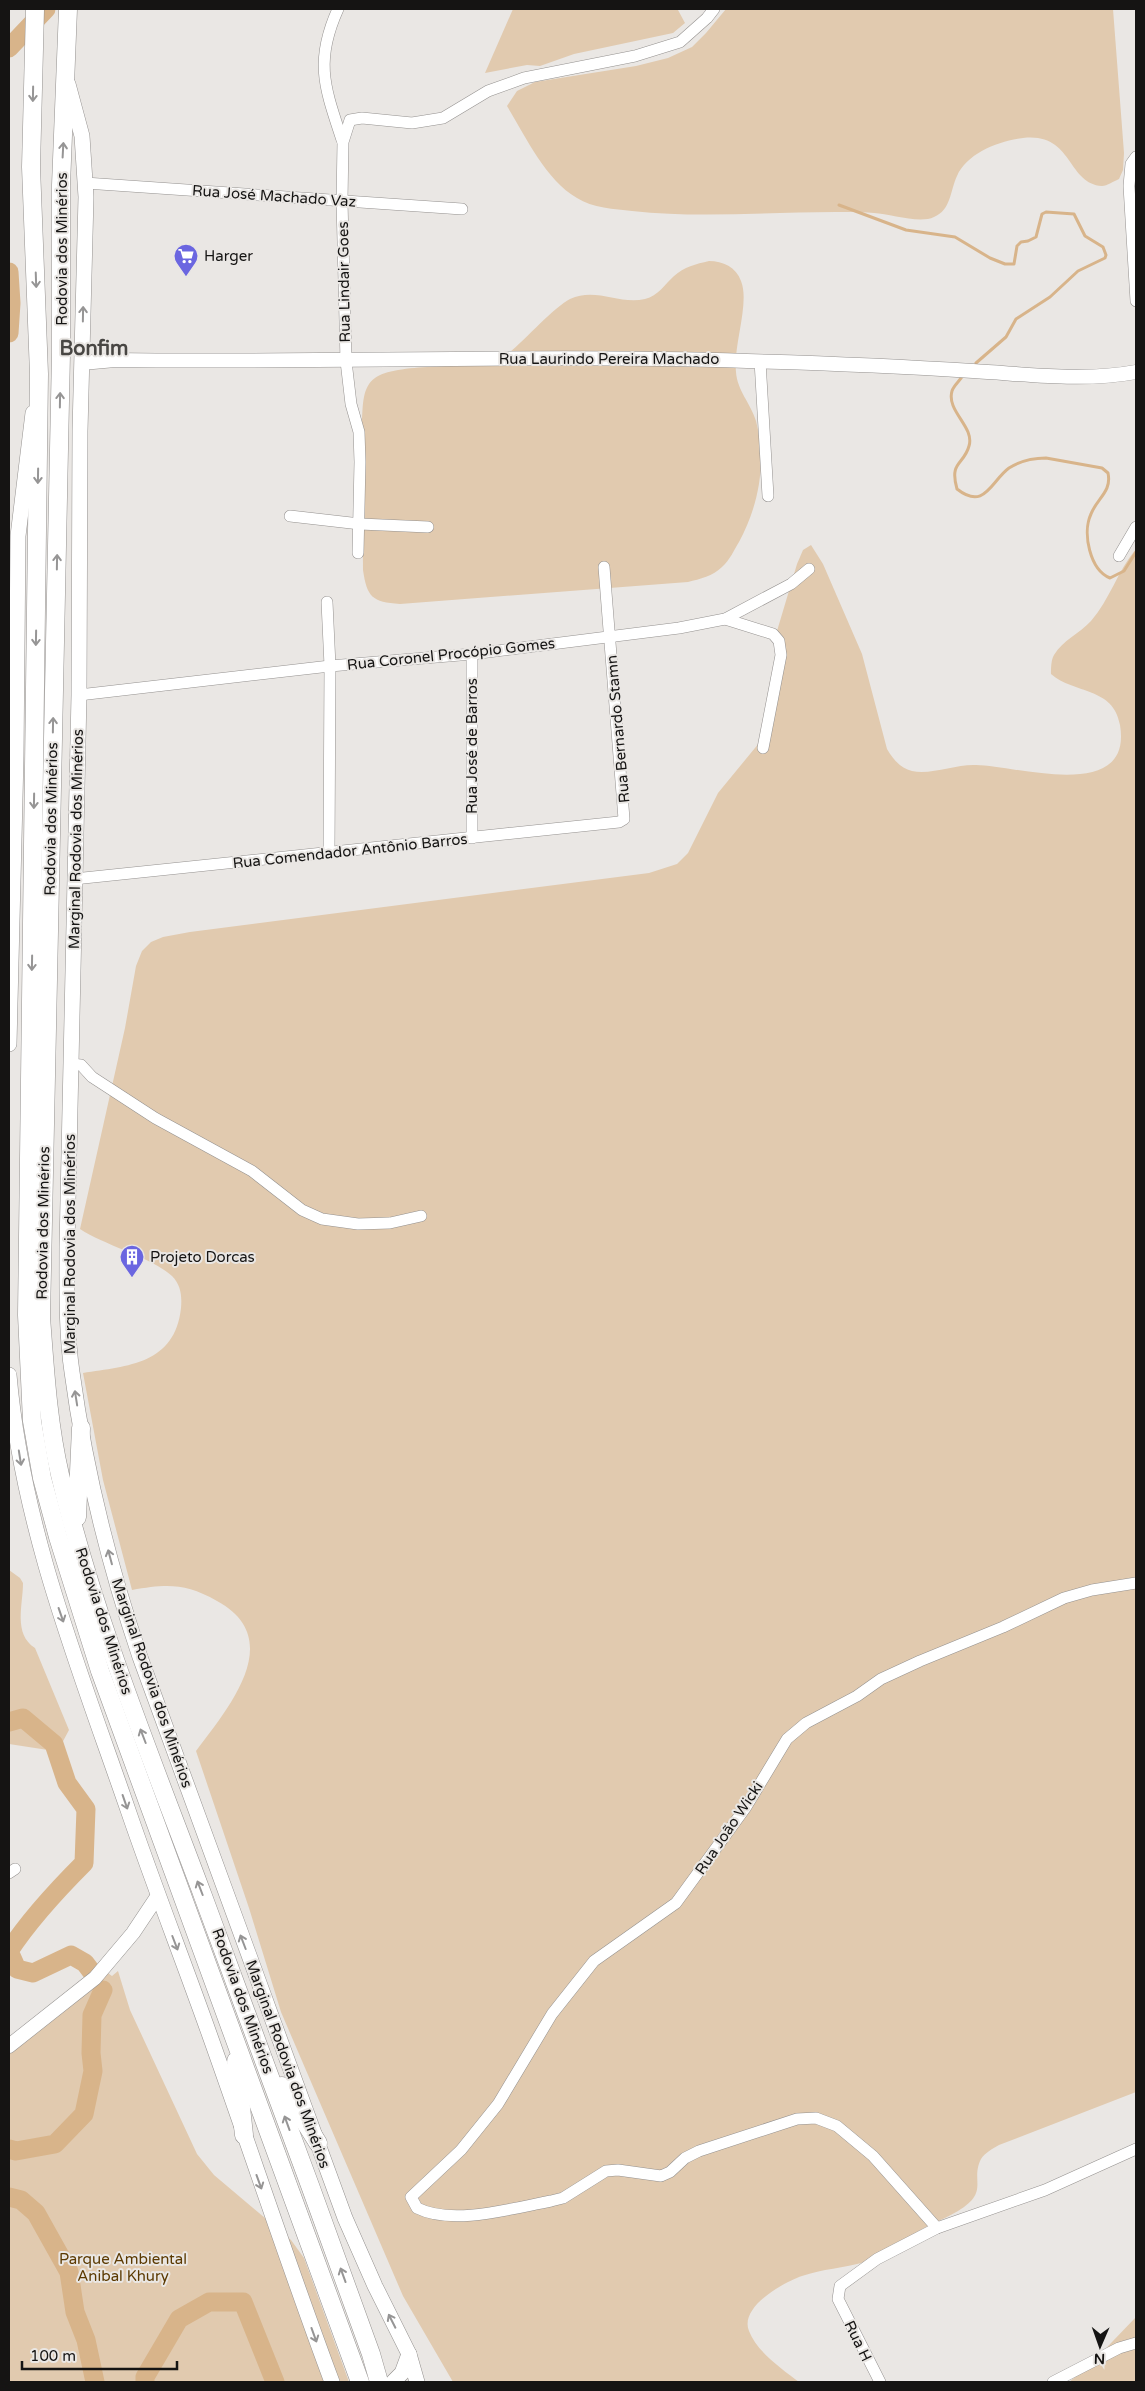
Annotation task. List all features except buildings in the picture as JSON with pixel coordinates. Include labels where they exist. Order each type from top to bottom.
[{"type":"main road","name":"Rodovia dos Minérios","points":[[35,9],[31,167],[39,374],[27,1295],[32,1421],[42,1478],[100,1671],[360,2382]]},
{"type":"main road","name":"Rodovia dos Minérios","points":[[68,16],[61,185],[62,353],[41,1317],[49,1414],[60,1474],[76,1535],[116,1664],[263,2056],[371,2354],[379,2382]]},
{"type":"main road","name":"Marginal Rodovia dos Minérios","points":[[66,77],[82,136],[85,183],[79,695],[70,1064],[67,1322],[72,1371],[81,1428],[108,1549],[129,1624],[235,1922],[345,2218],[375,2286],[409,2354],[417,2382]]},
{"type":"main road","points":[[9,1044],[13,610],[18,536],[28,445],[39,374]]},
{"type":"main road","points":[[9,1375],[22,1467],[51,1586],[157,1897],[210,2035],[332,2382]]},
{"type":"main road","points":[[76,1535],[81,1428]]},
{"type":"main road","points":[[234,2034],[244,2136]]},
{"type":"main road","points":[[263,2056],[318,2143]]},
{"type":"main road","points":[[393,2382],[402,2373],[409,2354]]},
{"type":"street","points":[[338,9],[327,32],[323,55],[325,87],[343,142]]},
{"type":"street","points":[[343,142],[350,120],[362,118],[412,123],[443,118],[488,91],[524,78],[635,56],[680,42],[707,18],[714,9]]},
{"type":"street","name":"Rua Lindair Goes","points":[[343,142],[342,201],[346,361],[351,404],[359,432],[360,524],[358,553]]},
{"type":"street","points":[[1136,157],[1132,164],[1128,186],[1135,250],[1136,301]]},
{"type":"street","name":"Rua José Machado Vaz","points":[[85,183],[462,210]]},
{"type":"street","name":"Rua Laurindo Pereira Machado","points":[[82,363],[115,360],[346,361],[624,357],[760,361],[1076,377],[1106,377],[1136,372]]},
{"type":"street","points":[[760,361],[768,496]]},
{"type":"street","points":[[290,516],[360,524],[428,527]]},
{"type":"street","points":[[1119,556],[1136,527]]},
{"type":"street","name":"Rua Bernardo Stamn","points":[[604,567],[624,819]]},
{"type":"street","name":"Rua Coronel Procópio Gomes","points":[[79,695],[330,666],[472,654],[679,628],[724,618],[792,584],[809,569]]},
{"type":"street","points":[[327,602],[330,666],[330,854]]},
{"type":"street","points":[[724,618],[773,634],[779,641],[781,655],[763,748]]},
{"type":"street","name":"Rua José de Barros","points":[[472,654],[472,838]]},
{"type":"street","name":"Rua Comendador Antônio Barros","points":[[74,879],[330,854],[619,822],[624,819]]},
{"type":"street","points":[[70,1064],[81,1066],[92,1077],[155,1118],[243,1166],[302,1210],[322,1219],[358,1224],[390,1222],[421,1216]]},
{"type":"street","name":"Rua João Wicki","points":[[937,2228],[873,2156],[837,2126],[816,2118],[797,2119],[700,2151],[685,2158],[670,2172],[661,2176],[618,2170],[606,2171],[563,2198],[551,2202],[470,2215],[445,2215],[418,2208],[411,2198],[461,2150],[498,2104],[552,2014],[594,1961],[676,1903],[746,1807],[787,1739],[806,1723],[897,1672],[1003,1627],[1064,1598],[1092,1590],[1136,1583]]},
{"type":"street","points":[[9,2046],[95,1978],[133,1934],[157,1897]]},
{"type":"street","points":[[937,2228],[1045,2190],[1135,2152]]},
{"type":"street","name":"Rua H","points":[[880,2382],[838,2299],[840,2286],[877,2259],[937,2228]]},
{"type":"street","points":[[1054,2382],[1119,2348],[1136,2343]]},
{"type":"green space","points":[[513,9],[674,9],[678,10],[685,23],[673,33],[574,54],[540,66],[527,65],[485,73]]},
{"type":"green space","points":[[726,9],[1113,9],[1124,153],[1123,170],[1119,179],[1102,186],[1091,183],[1082,177],[1061,150],[1052,143],[1039,138],[1023,138],[1004,142],[994,145],[968,161],[957,176],[944,210],[940,214],[928,219],[861,212],[713,215],[618,210],[583,201],[555,180],[529,144],[507,106],[517,91],[535,82],[636,66],[668,58],[692,47]]},
{"type":"green space","points":[[709,261],[719,262],[728,266],[736,272],[741,281],[744,301],[736,372],[741,391],[756,421],[761,452],[759,483],[752,513],[739,542],[725,564],[710,575],[688,582],[400,604],[383,602],[369,592],[363,570],[362,420],[365,392],[375,378],[398,370],[495,362],[510,352],[562,304],[570,299],[580,296],[598,295],[626,300],[645,299],[658,293],[682,270]]},
{"type":"green space","points":[[811,545],[823,564],[862,654],[887,749],[897,763],[908,770],[920,772],[976,765],[1069,775],[1091,772],[1109,764],[1119,749],[1120,725],[1116,713],[1102,697],[1071,685],[1051,674],[1052,659],[1062,645],[1086,626],[1098,613],[1136,549],[1136,2092],[999,2145],[981,2159],[978,2167],[974,2198],[958,2211],[922,2229],[872,2259],[802,2276],[765,2297],[751,2313],[748,2322],[749,2331],[764,2353],[799,2382],[453,2382],[403,2296],[281,2012],[249,1908],[196,1751],[236,1694],[245,1674],[250,1654],[248,1634],[238,1617],[206,1595],[176,1586],[132,1590],[103,1480],[83,1373],[132,1364],[147,1359],[159,1351],[169,1341],[177,1327],[181,1308],[179,1287],[175,1279],[163,1269],[80,1229],[125,1028],[136,966],[142,951],[151,942],[163,937],[190,932],[649,873],[677,864],[688,853],[718,793],[764,737],[772,722],[777,631],[797,564],[803,550]]},
{"type":"green space","points":[[9,1570],[20,1578],[23,1583],[21,1618],[24,1635],[35,1648],[69,1730],[61,1745],[48,1750],[9,1744]]},
{"type":"green space","name":"Parque Ambiental Anibal Khury","points":[[102,1969],[112,1976],[118,1971],[130,2010],[197,2154],[214,2175],[291,2240],[304,2258],[349,2382],[9,2382],[9,2049],[33,2029],[82,1979]]},
{"type":"green space","points":[[1136,2317],[1136,2382],[1069,2382],[1089,2366]]},
{"type":"waterway","points":[[9,48],[46,9]]},
{"type":"waterway","points":[[839,205],[906,230],[955,237],[990,258],[1005,264],[1014,264],[1017,246],[1021,242],[1036,237],[1042,214],[1046,212],[1074,214],[1085,236],[1103,247],[1106,255],[1105,258],[1078,271],[1050,297],[1016,319],[1006,337],[976,363]]},
{"type":"waterway","points":[[9,272],[11,303],[9,333]]},
{"type":"waterway","points":[[963,375],[953,389],[951,398],[970,439],[967,452],[956,468],[955,480],[957,489],[974,497],[981,495],[987,492],[1009,468],[1022,462],[1037,459],[1046,458],[1102,468],[1108,473],[1108,485],[1091,514],[1087,531],[1093,559],[1103,574],[1110,578],[1124,571],[1136,552]]},
{"type":"waterway","points":[[9,1722],[23,1718],[54,1744],[67,1783],[86,1809],[84,1863],[44,1905],[9,1951],[17,1969],[33,1973],[71,1955],[85,1963],[91,1971]]},
{"type":"waterway","points":[[9,2149],[16,2151],[55,2144],[84,2114],[93,2071],[91,2053],[92,2015],[103,1990]]},
{"type":"waterway","points":[[9,2197],[21,2200],[36,2213],[69,2272],[75,2312],[86,2340],[95,2382]]},
{"type":"waterway","points":[[145,2382],[145,2377],[179,2319],[209,2302],[243,2302],[275,2382]]},
{"type":"place","name":"Harger","points":[[186,277]]},
{"type":"place","name":"Projeto Dorcas","points":[[132,1278]]},
{"type":"district","name":"Bonfim","points":[[94,348]]}]
